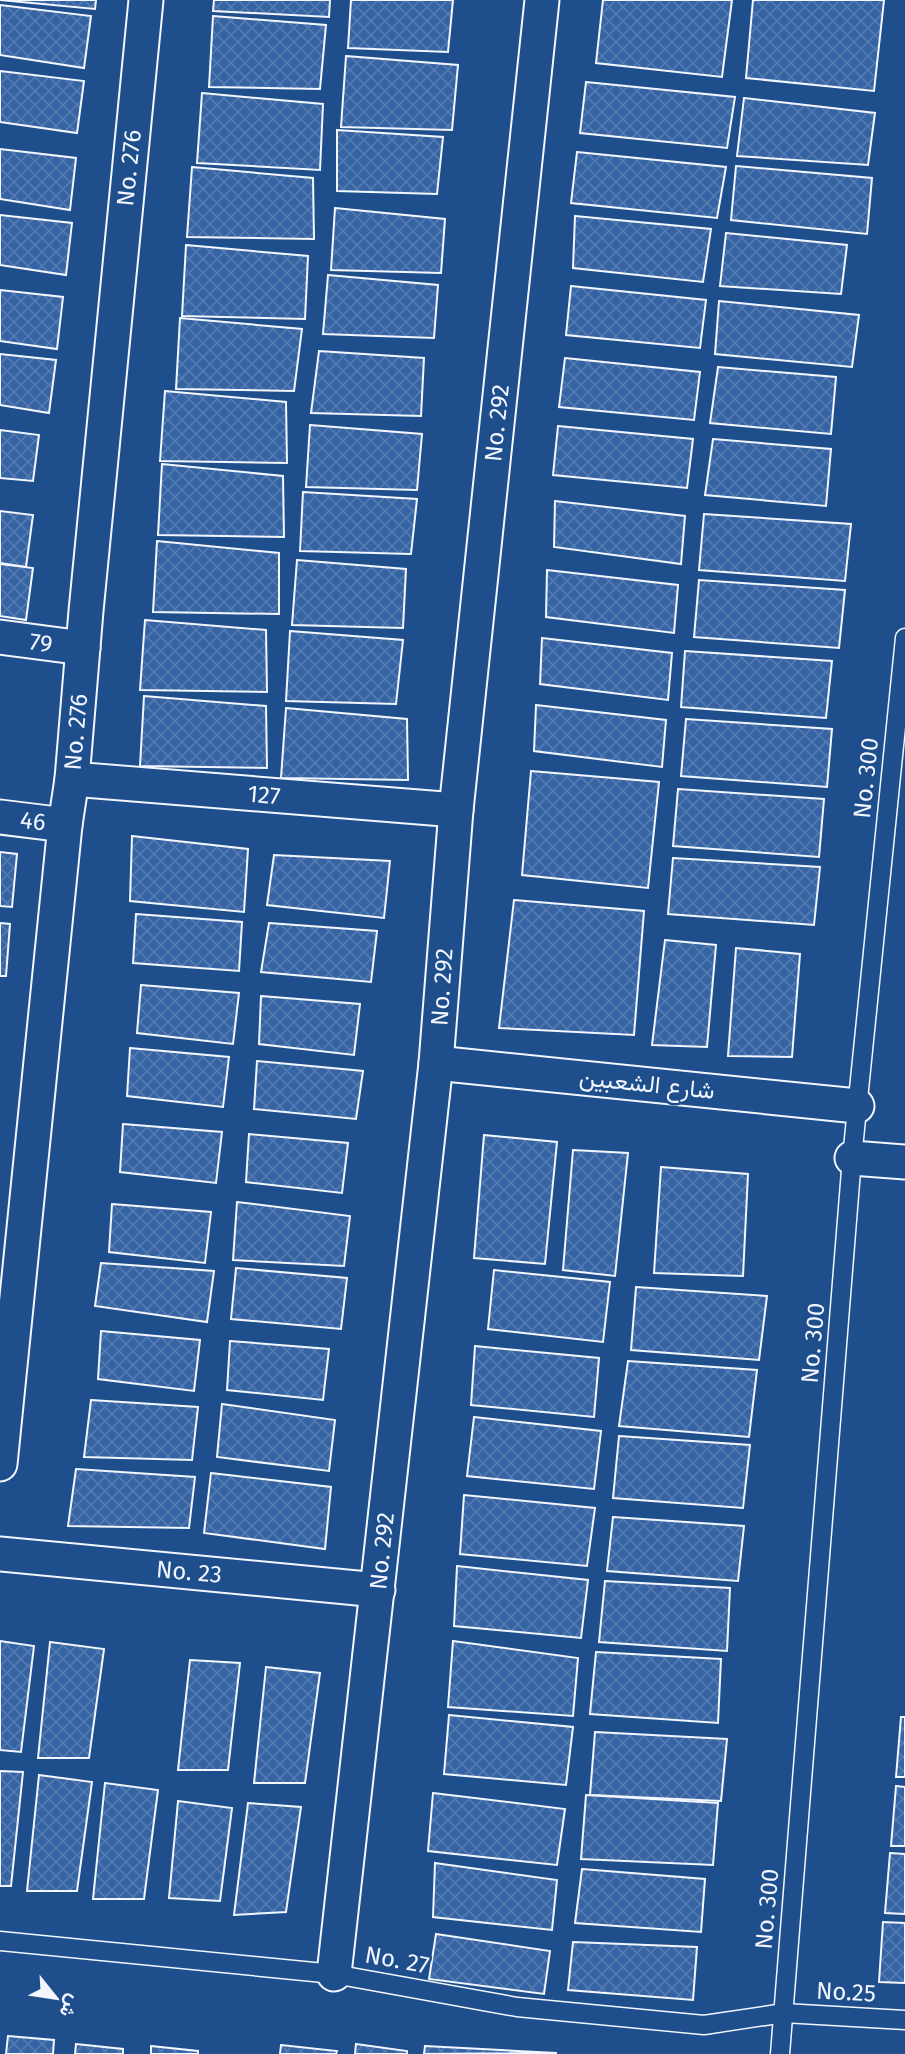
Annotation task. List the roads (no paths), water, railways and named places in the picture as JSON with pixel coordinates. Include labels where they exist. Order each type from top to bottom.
[{"type":"street","name":"No. 276","points":[[0,1464],[65,825],[72,779],[146,0]]},
{"type":"street","name":"No. 292","points":[[334,1973],[436,1063],[456,810],[542,0]]},
{"type":"street","name":"79","points":[[0,637],[83,648]]},
{"type":"street","name":"127","points":[[72,779],[456,810]]},
{"type":"street","name":"46","points":[[0,817],[65,825]]},
{"type":"street","name":"شارع الشعبين","points":[[436,1063],[858,1106]]},
{"type":"street","points":[[852,1158],[905,1162]]},
{"type":"street","name":"No. 23","points":[[0,1554],[378,1590]]},
{"type":"lane","name":"No. 300","points":[[780,2054],[852,1158],[905,638]]},
{"type":"lane","name":"No. 27","points":[[0,1941],[334,1973],[517,2007],[704,2025],[784,2013]]},
{"type":"lane","name":"No.25","points":[[784,2013],[905,2020]]}]
